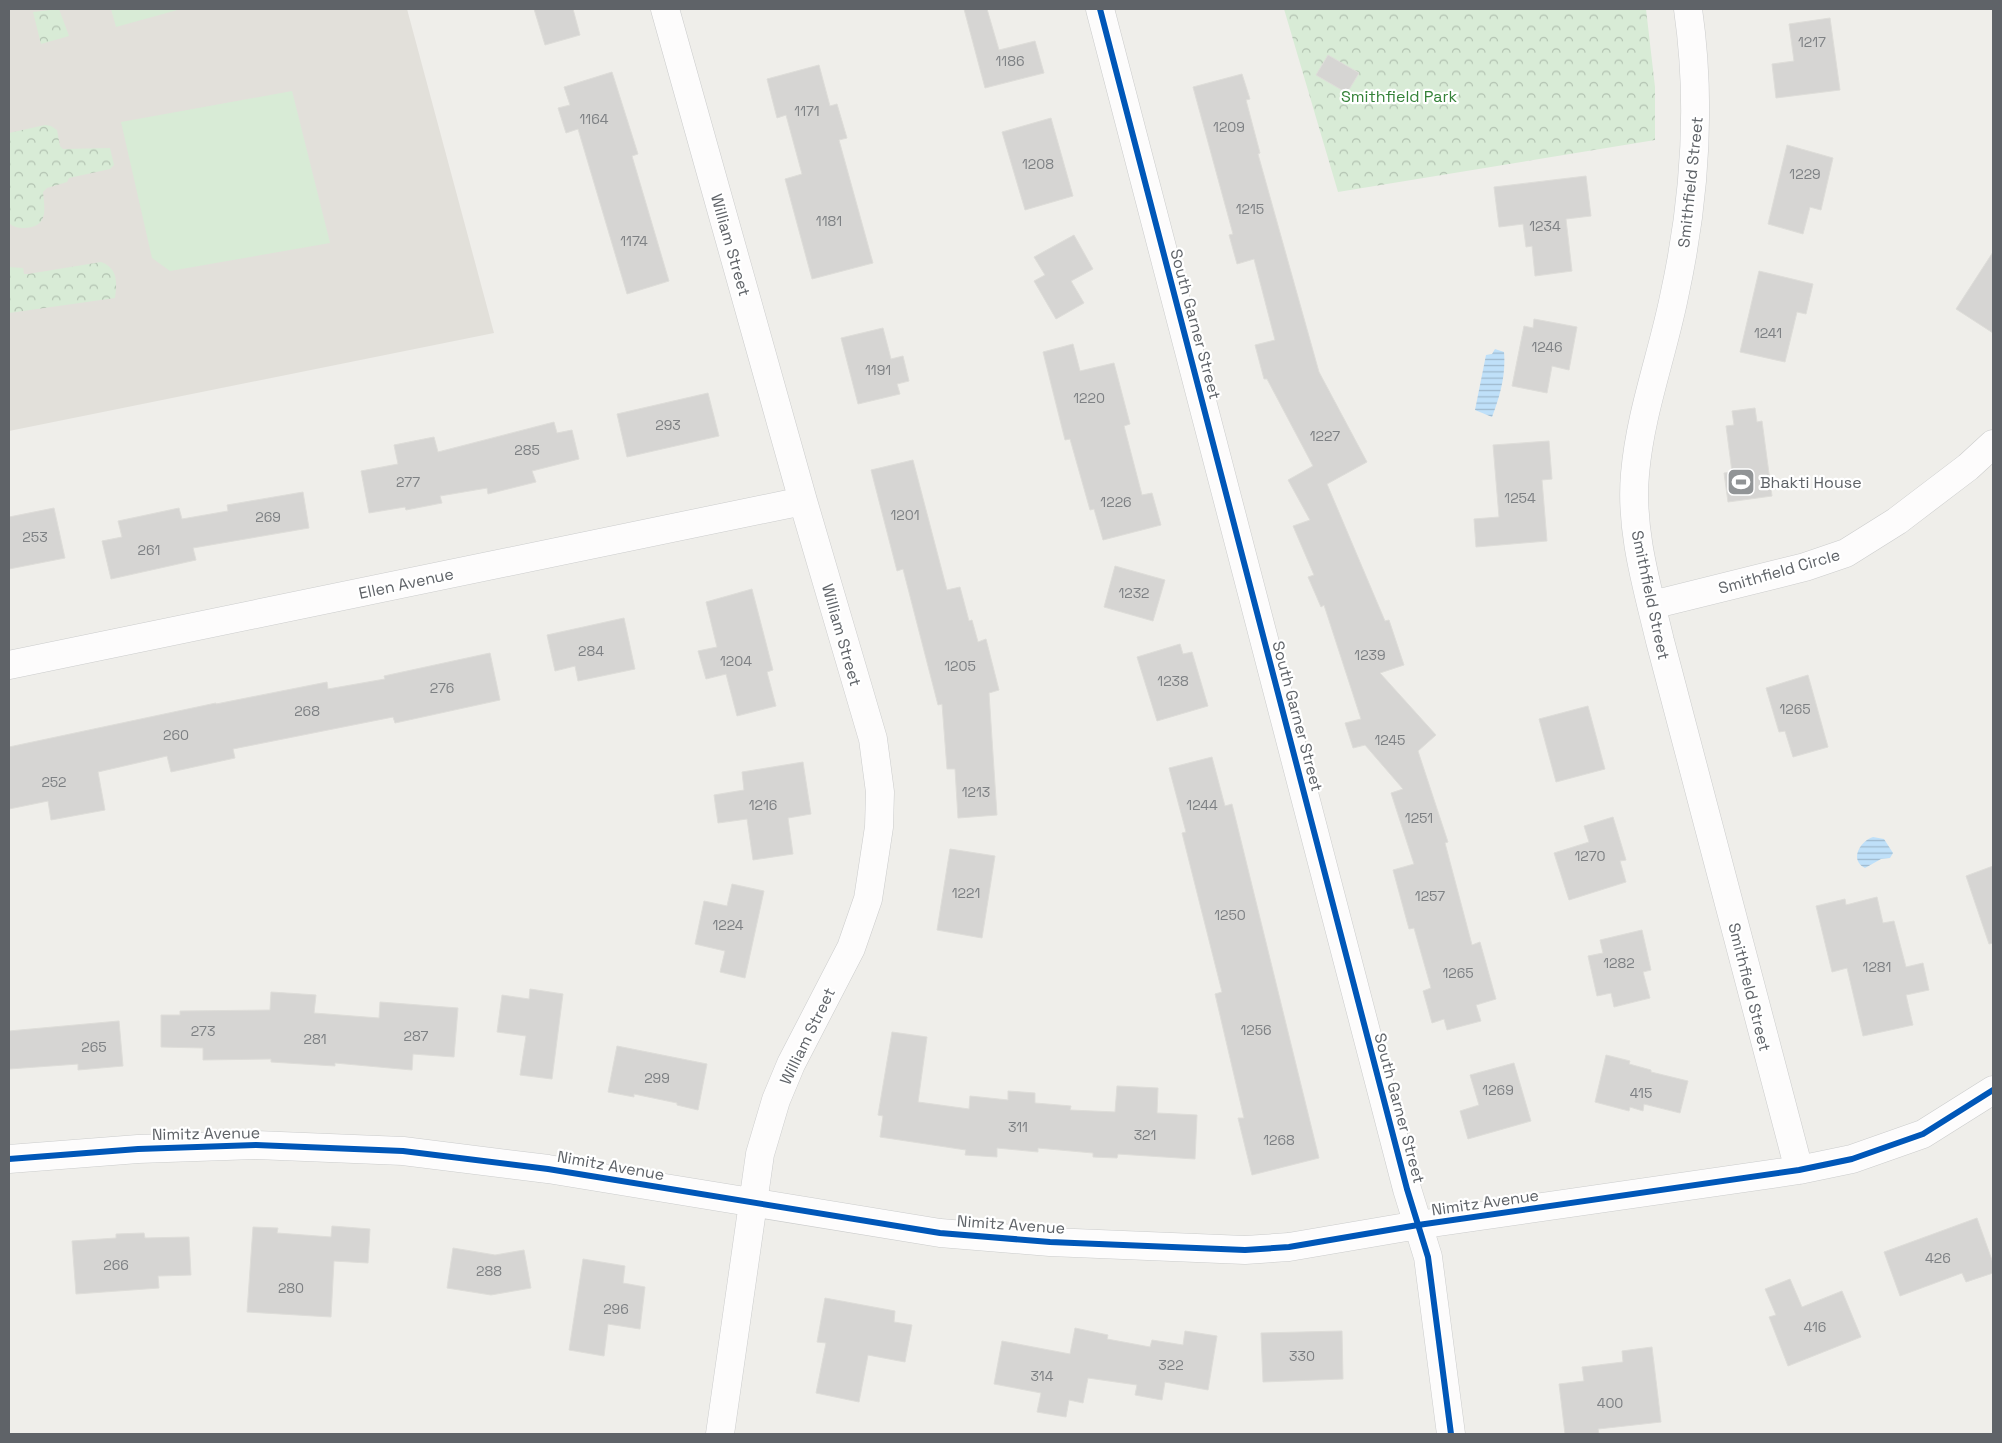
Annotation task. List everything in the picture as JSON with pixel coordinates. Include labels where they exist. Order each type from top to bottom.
[{"type":"street","name":"William Street","points":[[665,9],[872,739],[880,792],[880,828],[868,899],[851,948],[791,1064],[776,1100],[760,1154],[720,1434]]},
{"type":"street","name":"South Garner Street","points":[[1100,9],[1418,1225],[1428,1257],[1451,1434]]},
{"type":"street","name":"Smithfield Street","points":[[1688,9],[1695,63],[1697,117],[1689,221],[1674,298],[1638,445],[1634,515],[1638,543],[1652,605],[1766,1051],[1799,1170]]},
{"type":"street","name":"Smithfield Circle","points":[[1652,605],[1804,567],[1846,553],[1897,521],[1968,467],[1993,444]]},
{"type":"street","name":"Ellen Avenue","points":[[9,665],[803,501]]},
{"type":"street","name":"Nimitz Avenue","points":[[9,1159],[138,1149],[256,1145],[403,1151],[548,1169],[940,1233],[1050,1242],[1245,1250],[1289,1247],[1418,1225],[1799,1170],[1852,1159],[1923,1134],[1993,1090]]},
{"type":"shaded area","points":[[9,9],[407,9],[494,333],[9,431]]},
{"type":"green space","points":[[59,9],[69,36],[41,44],[33,12]]},
{"type":"green space","points":[[111,9],[181,9],[116,27]]},
{"type":"green space","name":"Smithfield Park","points":[[1284,9],[1646,9],[1655,87],[1655,140],[1338,192]]},
{"type":"green space","points":[[292,91],[330,243],[170,271],[152,258],[121,122]]},
{"type":"green space","points":[[45,125],[57,130],[60,146],[63,149],[110,148],[114,165],[110,169],[69,178],[67,182],[47,188],[43,192],[44,211],[41,221],[32,227],[16,227],[9,223],[9,133]]},
{"type":"green space","points":[[101,262],[111,268],[115,276],[115,298],[9,313],[9,267],[23,268],[24,274],[28,274]]},
{"type":"water","points":[[1495,349],[1504,352],[1504,369],[1500,393],[1492,417],[1475,410],[1486,355],[1492,354]]},
{"type":"water","points":[[1873,837],[1884,839],[1893,853],[1890,858],[1881,859],[1865,868],[1860,865],[1857,856],[1858,851],[1864,842]]},
{"type":"building","points":[[534,9],[573,9],[580,35],[545,45]]},
{"type":"building","points":[[964,9],[987,9],[999,50],[1035,41],[1044,73],[985,88]]},
{"type":"building","points":[[1830,18],[1840,90],[1776,98],[1772,64],[1794,61],[1789,24]]},
{"type":"building","points":[[1328,55],[1359,73],[1347,93],[1316,75]]},
{"type":"building","points":[[819,65],[830,106],[837,104],[847,138],[839,140],[873,263],[812,279],[785,179],[802,174],[786,115],[777,118],[767,79]]},
{"type":"building","points":[[612,72],[638,154],[632,156],[669,281],[627,294],[578,129],[566,133],[558,108],[570,105],[564,87]]},
{"type":"building","points":[[1242,74],[1250,99],[1246,100],[1260,153],[1258,154],[1319,372],[1367,462],[1327,484],[1385,621],[1389,620],[1404,665],[1380,673],[1436,735],[1418,751],[1448,842],[1445,843],[1472,945],[1480,942],[1496,999],[1476,1005],[1481,1021],[1447,1030],[1444,1019],[1432,1023],[1423,991],[1431,988],[1414,928],[1409,929],[1393,870],[1414,864],[1391,793],[1403,789],[1365,745],[1353,748],[1345,723],[1361,719],[1324,605],[1321,607],[1308,577],[1314,575],[1293,526],[1310,520],[1288,480],[1313,466],[1267,379],[1264,379],[1255,345],[1275,340],[1254,259],[1237,264],[1229,235],[1233,234],[1193,87]]},
{"type":"building","points":[[1051,118],[1073,196],[1025,210],[1002,132]]},
{"type":"building","points":[[1787,145],[1833,158],[1821,210],[1810,207],[1803,234],[1768,224]]},
{"type":"building","points":[[1586,176],[1591,216],[1566,219],[1572,271],[1535,276],[1532,246],[1526,247],[1523,224],[1499,227],[1494,187]]},
{"type":"building","points":[[1074,235],[1093,269],[1071,281],[1084,303],[1056,319],[1034,281],[1045,275],[1034,257]]},
{"type":"building","points":[[1993,252],[1993,333],[1956,309]]},
{"type":"building","points":[[1759,271],[1813,284],[1806,314],[1797,312],[1785,362],[1740,352]]},
{"type":"building","points":[[1534,319],[1577,327],[1569,370],[1552,366],[1547,393],[1512,386],[1524,326],[1533,328]]},
{"type":"building","points":[[883,328],[891,359],[903,356],[909,381],[897,384],[900,394],[858,404],[841,338]]},
{"type":"building","points":[[1073,344],[1080,371],[1114,363],[1130,424],[1124,426],[1142,495],[1152,493],[1161,525],[1103,540],[1094,509],[1090,510],[1070,439],[1065,440],[1043,352]]},
{"type":"building","points":[[708,393],[719,436],[627,457],[617,414]]},
{"type":"building","points":[[1755,408],[1757,422],[1762,421],[1772,496],[1728,502],[1724,473],[1732,472],[1726,426],[1734,425],[1732,411]]},
{"type":"building","points":[[554,422],[557,433],[572,430],[579,459],[532,471],[536,482],[488,494],[487,488],[440,496],[442,503],[406,510],[405,507],[369,513],[361,471],[398,464],[394,445],[434,437],[438,452]]},
{"type":"building","points":[[1549,441],[1552,479],[1542,480],[1547,541],[1476,547],[1474,519],[1499,517],[1493,445]]},
{"type":"building","points":[[913,460],[947,590],[960,587],[969,621],[972,620],[978,642],[986,639],[999,690],[989,693],[997,815],[958,818],[955,769],[947,769],[942,704],[938,705],[903,569],[897,571],[871,470]]},
{"type":"building","points":[[303,492],[309,528],[193,548],[196,560],[111,579],[102,541],[122,537],[118,521],[179,508],[182,519],[228,511],[227,505]]},
{"type":"building","points":[[54,508],[65,558],[9,569],[9,517]]},
{"type":"building","points":[[1115,566],[1165,580],[1153,621],[1104,607]]},
{"type":"building","points":[[752,589],[773,670],[767,672],[776,706],[737,716],[726,674],[706,679],[698,651],[717,647],[706,602]]},
{"type":"building","points":[[624,618],[635,669],[578,681],[575,666],[555,671],[547,635]]},
{"type":"building","points":[[1180,644],[1183,654],[1192,652],[1208,706],[1157,721],[1137,657]]},
{"type":"building","points":[[490,653],[500,700],[395,723],[393,717],[233,749],[235,758],[171,772],[167,756],[98,772],[105,810],[51,820],[48,801],[9,809],[9,747],[216,703],[327,682],[328,689],[385,679],[384,676]]},
{"type":"building","points":[[1808,675],[1828,747],[1793,757],[1785,731],[1779,732],[1766,688]]},
{"type":"building","points":[[1588,706],[1605,769],[1556,782],[1539,719]]},
{"type":"building","points":[[1212,757],[1225,806],[1232,804],[1319,1158],[1252,1175],[1238,1118],[1244,1118],[1215,994],[1222,992],[1182,833],[1186,832],[1169,768]]},
{"type":"building","points":[[803,762],[811,814],[788,818],[793,854],[753,860],[747,819],[718,823],[714,795],[744,790],[742,772]]},
{"type":"building","points":[[1613,817],[1626,860],[1620,861],[1626,882],[1569,900],[1554,853],[1589,842],[1584,826]]},
{"type":"building","points":[[950,849],[995,856],[982,938],[937,930]]},
{"type":"building","points":[[1993,866],[1993,943],[1989,944],[1966,876]]},
{"type":"building","points":[[732,884],[764,891],[745,978],[720,972],[725,951],[695,944],[704,901],[727,906]]},
{"type":"building","points":[[1877,897],[1883,923],[1894,921],[1906,967],[1923,963],[1929,990],[1906,995],[1913,1025],[1863,1036],[1847,968],[1832,972],[1816,906],[1845,899],[1846,905]]},
{"type":"building","points":[[1642,930],[1651,970],[1643,972],[1650,998],[1614,1007],[1611,993],[1597,996],[1588,956],[1603,953],[1600,940]]},
{"type":"building","points":[[530,989],[563,994],[552,1079],[520,1075],[526,1036],[497,1032],[502,995],[529,999]]},
{"type":"building","points":[[271,992],[316,995],[314,1013],[379,1018],[380,1002],[458,1008],[454,1057],[413,1054],[412,1070],[335,1063],[335,1066],[271,1062],[271,1059],[203,1060],[203,1048],[161,1047],[161,1015],[180,1015],[180,1011],[270,1010]]},
{"type":"building","points":[[119,1021],[123,1066],[78,1070],[78,1064],[9,1069],[9,1031]]},
{"type":"building","points":[[892,1032],[927,1037],[918,1102],[969,1109],[970,1096],[1008,1100],[1008,1091],[1035,1093],[1035,1103],[1071,1106],[1070,1110],[1115,1112],[1117,1086],[1158,1088],[1157,1113],[1197,1115],[1195,1159],[1118,1154],[1117,1158],[1093,1157],[1093,1153],[1038,1148],[1038,1152],[997,1148],[997,1157],[965,1155],[966,1150],[880,1137],[883,1116],[878,1115]]},
{"type":"building","points":[[617,1046],[707,1064],[698,1110],[677,1105],[677,1103],[634,1094],[634,1097],[608,1092]]},
{"type":"building","points":[[1606,1055],[1630,1061],[1629,1064],[1651,1070],[1651,1072],[1688,1081],[1680,1113],[1644,1104],[1643,1111],[1630,1107],[1629,1111],[1595,1102]]},
{"type":"building","points":[[1514,1063],[1531,1121],[1468,1139],[1460,1111],[1479,1105],[1470,1075]]},
{"type":"building","points":[[1977,1218],[1993,1263],[1993,1273],[1966,1282],[1962,1273],[1900,1296],[1884,1252]]},
{"type":"building","points":[[332,1226],[370,1229],[368,1263],[334,1261],[331,1317],[247,1312],[253,1227],[278,1228],[277,1233],[331,1237]]},
{"type":"building","points":[[144,1233],[145,1238],[189,1237],[191,1275],[158,1276],[159,1288],[76,1294],[72,1241],[116,1238],[116,1234]]},
{"type":"building","points":[[453,1248],[495,1255],[524,1250],[531,1288],[491,1295],[447,1288]]},
{"type":"building","points":[[583,1259],[625,1266],[623,1283],[645,1287],[640,1329],[608,1324],[604,1356],[569,1350]]},
{"type":"building","points":[[1790,1279],[1802,1307],[1842,1291],[1861,1337],[1788,1366],[1769,1317],[1776,1315],[1765,1289]]},
{"type":"building","points":[[825,1298],[895,1311],[894,1322],[912,1325],[905,1362],[868,1355],[859,1402],[816,1393],[826,1343],[817,1342]]},
{"type":"building","points":[[1075,1328],[1108,1335],[1107,1339],[1150,1347],[1152,1340],[1183,1345],[1185,1331],[1217,1336],[1208,1390],[1165,1382],[1162,1400],[1135,1395],[1137,1385],[1088,1378],[1083,1403],[1069,1400],[1066,1417],[1037,1412],[1041,1393],[994,1384],[1002,1341],[1070,1354]]},
{"type":"building","points":[[1342,1331],[1343,1379],[1263,1382],[1261,1333]]},
{"type":"building","points":[[1652,1347],[1661,1422],[1598,1429],[1599,1434],[1565,1434],[1559,1384],[1584,1381],[1582,1367],[1623,1362],[1622,1351]]},
{"type":"cycle path","points":[[1100,9],[1407,1189],[1428,1257],[1451,1434]]},
{"type":"cycle path","points":[[9,1159],[138,1149],[256,1145],[403,1151],[548,1169],[940,1233],[1050,1242],[1245,1250],[1289,1247],[1418,1225],[1799,1170],[1852,1159],[1923,1134],[1993,1090]]},
{"type":"place","name":"Bhakti House","points":[[1741,482]]}]
